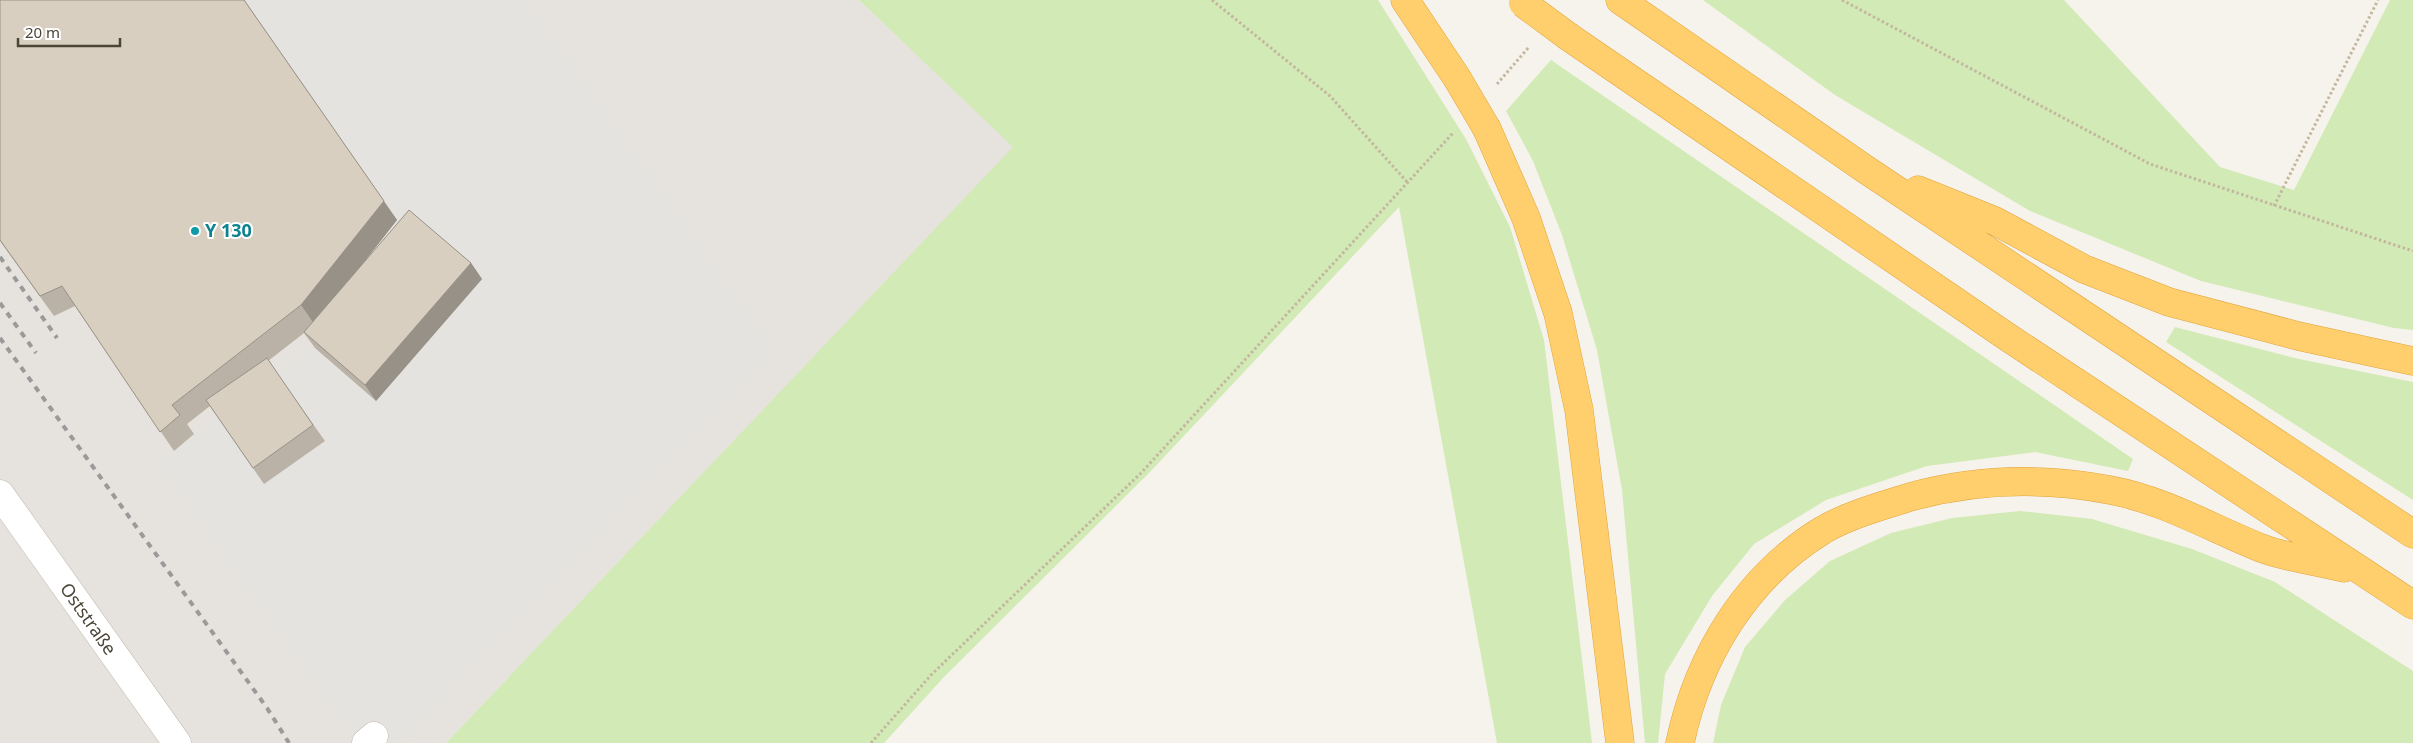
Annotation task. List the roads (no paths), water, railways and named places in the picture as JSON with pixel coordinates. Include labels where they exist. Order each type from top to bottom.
[{"type":"highway","points":[[1405,0],[1457,78],[1487,129],[1526,218],[1558,313],[1575,390],[1598,546],[1618,737]]},
{"type":"highway","points":[[1620,0],[1865,169],[2413,534]]},
{"type":"highway","points":[[1521,2],[1569,37],[2006,336],[2413,606]]},
{"type":"highway","points":[[1865,169],[1995,221],[2084,269],[2169,302],[2298,336],[2413,361]]},
{"type":"highway","points":[[1680,743],[1688,708],[1712,650],[1740,604],[1778,564],[1823,530],[1877,507],[1946,487],[2021,481],[2059,482],[2112,490],[2170,507],[2263,548],[2362,572]]},
{"type":"street","name":"Oststraße","points":[[0,494],[177,743]]},
{"type":"railway","points":[[0,257],[57,338]]},
{"type":"railway","points":[[0,303],[36,353]]},
{"type":"railway","points":[[0,338],[267,708],[289,743]]},
{"type":"place","name":"Y 130","points":[[195,231]]}]
